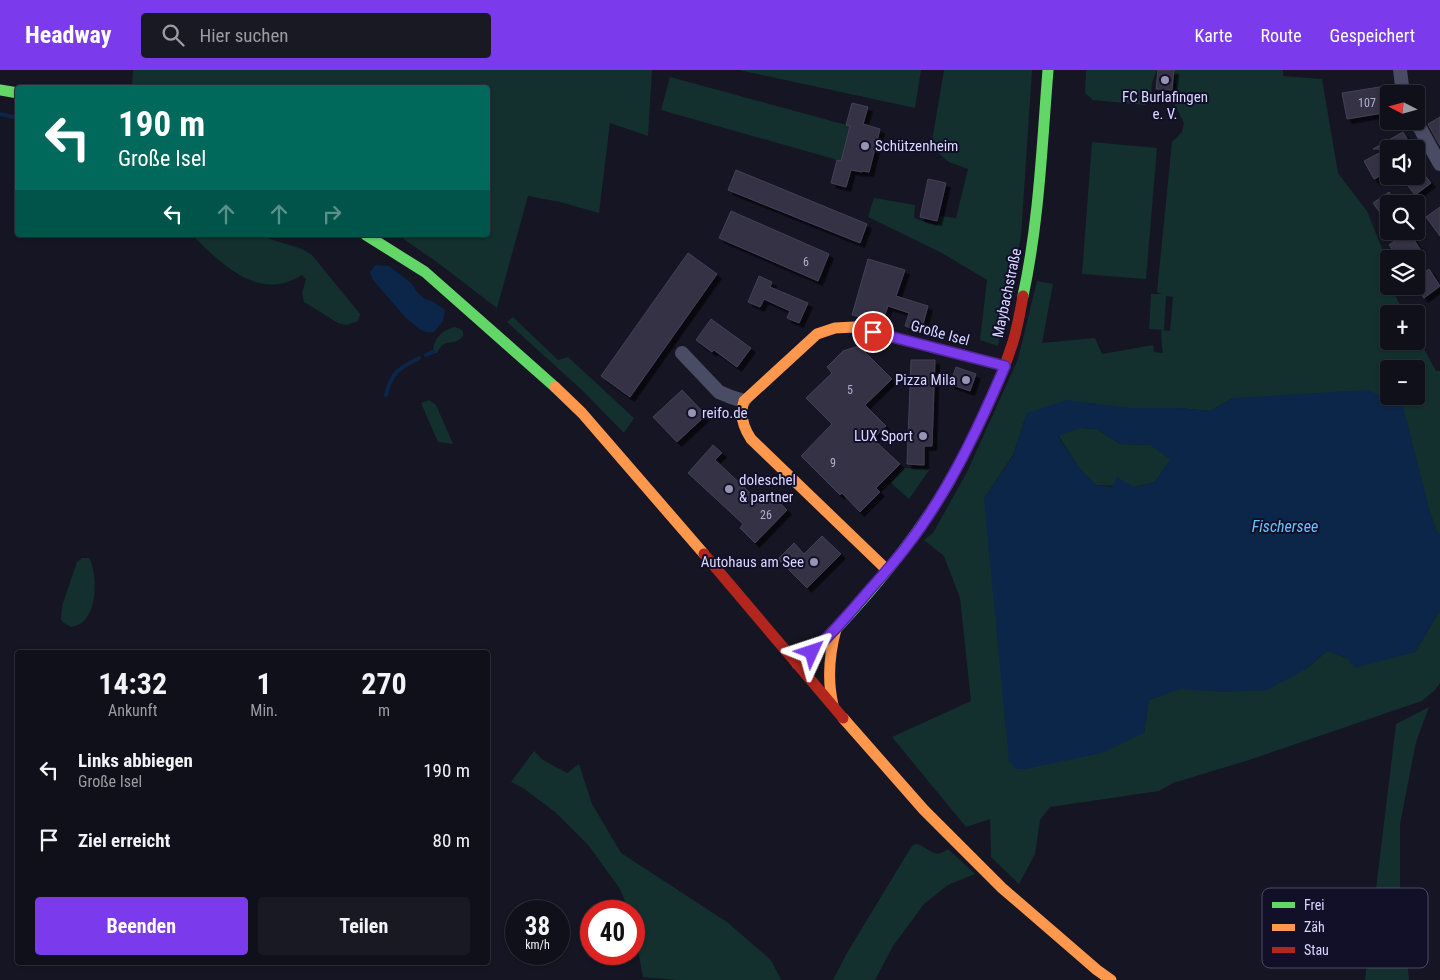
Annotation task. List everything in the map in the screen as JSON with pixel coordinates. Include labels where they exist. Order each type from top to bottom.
[{"type":"street","name":"Maybachstraße","points":[[798,664],[836,629],[906,548],[942,494],[960,462],[1005,366],[1013,342],[1030,264],[1048,70]]},
{"type":"street","points":[[1400,70],[1402,85]]},
{"type":"street","points":[[0,90],[15,92]]},
{"type":"street","points":[[1421,130],[1440,164]]},
{"type":"street","points":[[369,237],[425,272],[550,381],[582,413],[924,810],[1002,888],[1111,980]]},
{"type":"street","name":"Große Isel","points":[[744,401],[817,334],[846,326],[1005,366]]},
{"type":"street","points":[[682,353],[719,392],[744,401],[741,417],[751,439],[887,570]]},
{"type":"street","points":[[834,707],[828,681],[828,666],[831,645],[836,629]]},
{"type":"green space","points":[[133,70],[652,70],[648,136],[610,123],[599,213],[560,202],[528,196],[497,308],[401,237],[490,237],[490,85],[132,85]]},
{"type":"green space","points":[[739,70],[921,70],[915,108]]},
{"type":"green space","points":[[944,70],[1032,70],[1021,236],[998,346],[980,340],[987,280],[940,252],[868,217],[874,198],[915,205],[914,218],[937,226],[941,216],[956,218],[968,169],[949,162],[931,147]]},
{"type":"green space","points":[[1086,70],[1157,70],[1152,83],[1151,97],[1145,105],[1093,100],[1085,93]]},
{"type":"green space","points":[[1174,70],[1283,70],[1283,76],[1322,79],[1338,173],[1367,211],[1383,250],[1380,250],[1380,295],[1395,295],[1400,305],[1380,305],[1380,350],[1425,350],[1436,371],[1440,371],[1440,534],[1437,533],[1430,512],[1233,398],[1210,411],[1178,408],[1027,413],[1013,455],[984,499],[1144,733],[1149,700],[1181,688],[1227,692],[1306,669],[1327,651],[1347,658],[1415,652],[1440,610],[1440,683],[1422,701],[1249,760],[1173,783],[1159,791],[1050,807],[1040,820],[1035,854],[1019,884],[991,857],[990,819],[966,827],[892,737],[971,701],[960,598],[944,556],[924,540],[933,533],[967,472],[1018,359],[1037,281],[1053,284],[1042,343],[1095,338],[1102,354],[1153,345],[1154,352],[1163,353],[1161,330],[1170,331],[1173,297],[1166,296],[1164,330],[1149,329],[1151,294],[1162,294],[1157,292],[1172,142],[1182,132],[1184,123],[1175,105],[1177,92]]},
{"type":"green space","points":[[670,77],[850,126],[841,161],[661,110]]},
{"type":"green space","points":[[1092,142],[1157,148],[1146,279],[1082,274]]},
{"type":"green space","points":[[194,237],[263,237],[302,249],[312,255],[360,314],[358,321],[346,325],[338,323],[304,302],[302,293],[306,279],[302,275],[284,283],[257,283],[233,271]]},
{"type":"green space","points":[[513,317],[558,360],[568,357],[634,418],[624,433],[583,391],[507,322]]},
{"type":"green space","points":[[454,327],[463,331],[463,336],[455,342],[446,343],[437,353],[433,353],[434,344],[439,336]]},
{"type":"green space","points":[[429,400],[436,405],[453,444],[438,442],[421,403]]},
{"type":"green space","points":[[1079,428],[1097,429],[1120,444],[1151,445],[1171,459],[1155,482],[1134,487],[1096,485],[1079,468],[1058,435]]},
{"type":"green space","points":[[904,468],[930,469],[909,499],[891,483]]},
{"type":"green space","points":[[82,558],[89,558],[92,565],[95,584],[93,604],[85,620],[71,627],[61,620],[62,606],[77,562]]},
{"type":"green space","points":[[1429,707],[1416,742],[1400,824],[1400,888],[1376,888],[1396,724]]},
{"type":"green space","points":[[534,751],[543,760],[567,773],[579,764],[592,804],[621,853],[727,922],[771,960],[781,980],[677,980],[643,977],[641,965],[645,965],[645,900],[624,900],[620,889],[589,846],[555,812],[523,788],[511,782]]},
{"type":"green space","points":[[917,844],[938,854],[948,849],[975,874],[948,885],[924,904],[893,946],[875,980],[833,980],[847,953],[910,849],[913,845]]},
{"type":"green space","points":[[1366,968],[1408,968],[1409,980],[1365,980]]},
{"type":"water","points":[[375,265],[389,266],[411,283],[425,299],[432,301],[445,310],[443,321],[434,332],[426,332],[419,329],[405,317],[373,280],[370,272]]},
{"type":"water","name":"Fischersee","points":[[1368,390],[1380,395],[1380,405],[1403,406],[1430,512],[1437,532],[1440,534],[1440,610],[1415,652],[1355,668],[1347,658],[1327,651],[1306,669],[1267,690],[1227,692],[1181,689],[1149,700],[1144,733],[1102,753],[1026,769],[1016,769],[1009,761],[984,499],[1013,456],[1027,413],[1066,400],[1132,408],[1178,408],[1210,411],[1233,398]],"holes":[[[1079,428],[1097,429],[1120,444],[1151,445],[1170,460],[1155,482],[1134,487],[1117,477],[1112,487],[1096,485],[1079,468],[1058,436]]]},
{"type":"building","name":"FC Burlafingen e. V.","points":[[1158,70],[1174,70],[1172,90],[1156,89]]},
{"type":"building","points":[[1380,87],[1380,114],[1347,119],[1342,93]]},
{"type":"building","points":[[852,103],[868,107],[863,124],[880,129],[869,172],[851,170],[846,187],[831,183],[837,160],[841,161],[850,126],[846,125]]},
{"type":"building","points":[[1440,117],[1440,146],[1428,124]]},
{"type":"building","points":[[1403,132],[1408,140],[1389,140]]},
{"type":"building","points":[[1380,153],[1380,176],[1374,179],[1364,161]]},
{"type":"building","points":[[736,170],[867,224],[860,243],[728,190]]},
{"type":"building","points":[[1425,175],[1431,183],[1415,195],[1407,185],[1425,185]]},
{"type":"building","points":[[928,179],[946,183],[937,221],[920,217]]},
{"type":"building","points":[[1380,198],[1380,213],[1373,203]]},
{"type":"building","points":[[1440,207],[1440,236],[1426,217]]},
{"type":"building","points":[[731,211],[829,254],[818,281],[719,238]]},
{"type":"building","points":[[1396,240],[1414,240],[1420,249],[1393,250],[1389,245]]},
{"type":"building","points":[[688,253],[717,274],[630,397],[601,376]]},
{"type":"building","points":[[868,259],[905,270],[896,296],[928,306],[921,331],[905,326],[909,313],[888,306],[882,322],[852,315]]},
{"type":"building","points":[[1429,269],[1440,286],[1424,298],[1422,295],[1425,295],[1425,272]]},
{"type":"building","points":[[759,276],[772,282],[770,287],[808,303],[799,323],[787,318],[790,311],[764,299],[760,307],[748,302]]},
{"type":"building","points":[[711,319],[751,348],[737,367],[714,350],[712,352],[696,340]]},
{"type":"building","points":[[859,346],[892,379],[865,405],[886,426],[873,439],[900,464],[876,488],[880,492],[860,512],[801,456],[832,424],[806,398],[832,373],[827,367],[843,351]]},
{"type":"building","points":[[911,360],[935,360],[932,446],[924,446],[924,465],[907,464]]},
{"type":"building","points":[[956,367],[976,374],[970,391],[950,384]]},
{"type":"building","points":[[682,390],[706,415],[677,442],[653,417]]},
{"type":"building","points":[[713,445],[722,453],[715,460],[763,505],[772,495],[787,510],[755,543],[740,528],[743,524],[688,473]]},
{"type":"building","name":"Autohaus am See","points":[[822,536],[841,554],[807,588],[778,559],[794,543],[804,554]]},
{"type":"waterway","points":[[0,114],[15,117]]},
{"type":"waterway","points":[[426,355],[433,352]]},
{"type":"waterway","points":[[386,395],[393,376],[406,365],[419,358]]},
{"type":"traffic: fast","points":[[1023,296],[1033,240],[1048,70]]},
{"type":"traffic: fast","points":[[0,90],[15,92]]},
{"type":"traffic: fast","points":[[369,237],[425,272],[555,387]]},
{"type":"traffic: fast","points":[[797,664],[832,633],[884,575],[913,538],[951,479]]},
{"type":"traffic: slow","points":[[876,333],[854,327],[835,328],[817,334],[744,401],[742,416],[751,439],[887,570]]},
{"type":"traffic: slow","points":[[555,387],[582,413],[704,554]]},
{"type":"traffic: slow","points":[[833,705],[830,667],[836,629]]},
{"type":"traffic: slow","points":[[843,718],[924,810],[1002,888],[1111,980]]},
{"type":"traffic: jam","points":[[951,479],[992,396],[1006,362],[1014,339],[1023,296]]},
{"type":"traffic: jam","points":[[876,333],[1005,366]]},
{"type":"traffic: jam","points":[[704,554],[843,718]]},
{"type":"place","name":"FC Burlafingen e. V.","points":[[1165,80]]},
{"type":"place","name":"Schützenheim","points":[[865,146]]},
{"type":"place","name":"Pizza Mila","points":[[966,380]]},
{"type":"place","name":"reifo.de","points":[[692,413]]},
{"type":"place","name":"LUX Sport","points":[[923,436]]},
{"type":"place","name":"doleschel & partner","points":[[729,489]]},
{"type":"place","name":"Autohaus am See","points":[[814,562]]},
{"type":"route","points":[[812,652],[836,629],[906,548],[922,525],[960,462],[1005,366],[873,332]]}]
